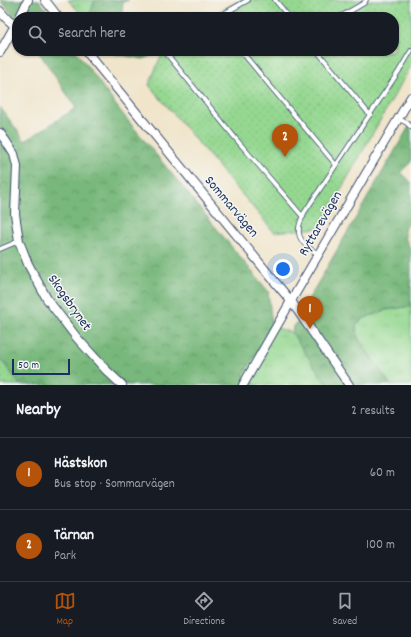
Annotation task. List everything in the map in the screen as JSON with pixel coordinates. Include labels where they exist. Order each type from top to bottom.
[{"type":"street","points":[[45,0],[54,12]]},
{"type":"street","points":[[22,12],[25,2]]},
{"type":"street","points":[[0,11],[7,19],[12,22]]},
{"type":"street","points":[[0,52],[12,31]]},
{"type":"street","name":"Sommarvägen","points":[[90,56],[291,301],[349,385]]},
{"type":"street","name":"Ryttarevägen","points":[[243,385],[318,254],[411,97]]},
{"type":"street","name":"Skogsbrynet","points":[[0,133],[14,154],[17,166],[15,214],[19,241],[28,264],[47,299],[77,338],[122,385]]},
{"type":"lane","points":[[227,12],[248,0]]},
{"type":"lane","points":[[275,0],[285,12]]},
{"type":"lane","points":[[349,12],[364,4],[366,0]]},
{"type":"lane","points":[[318,254],[303,243],[300,235],[299,228],[304,213],[411,51]]},
{"type":"lane","points":[[169,56],[236,139],[303,217]]},
{"type":"lane","points":[[245,56],[336,165]]},
{"type":"lane","points":[[321,56],[370,114]]},
{"type":"lane","points":[[398,118],[411,127]]},
{"type":"lane","points":[[0,249],[19,241]]},
{"type":"green space","points":[[0,0],[39,0],[48,12],[12,12],[12,15]]},
{"type":"green space","points":[[68,0],[95,0],[91,12],[79,12]]},
{"type":"green space","points":[[95,0],[129,0],[123,2],[122,12],[91,12]]},
{"type":"green space","points":[[241,0],[411,0],[411,66],[319,228],[274,232],[149,85],[161,56],[399,56],[399,12],[218,12]]},
{"type":"green space","points":[[41,56],[80,56],[121,112],[268,291],[272,326],[243,375],[256,385],[20,385],[0,358],[0,107],[25,141],[76,108]]},
{"type":"green space","points":[[128,56],[150,56],[143,59]]},
{"type":"green space","points":[[411,123],[411,162],[401,172],[411,182],[411,223],[404,228],[406,240],[411,250],[411,307],[386,310],[362,319],[356,326],[358,338],[391,385],[327,385],[292,333],[293,326],[307,317],[310,312],[308,300]]},
{"type":"green space","points":[[411,307],[411,385],[391,385],[358,338],[356,326],[362,319],[386,310]]},
{"type":"green space","points":[[272,326],[292,333],[327,385],[256,385],[243,375]]},
{"type":"green space","points":[[0,358],[20,385],[0,385]]},
{"type":"place","name":"Tärnan","points":[[285,157]]},
{"type":"place","name":"Hästskon","points":[[310,329]]}]
